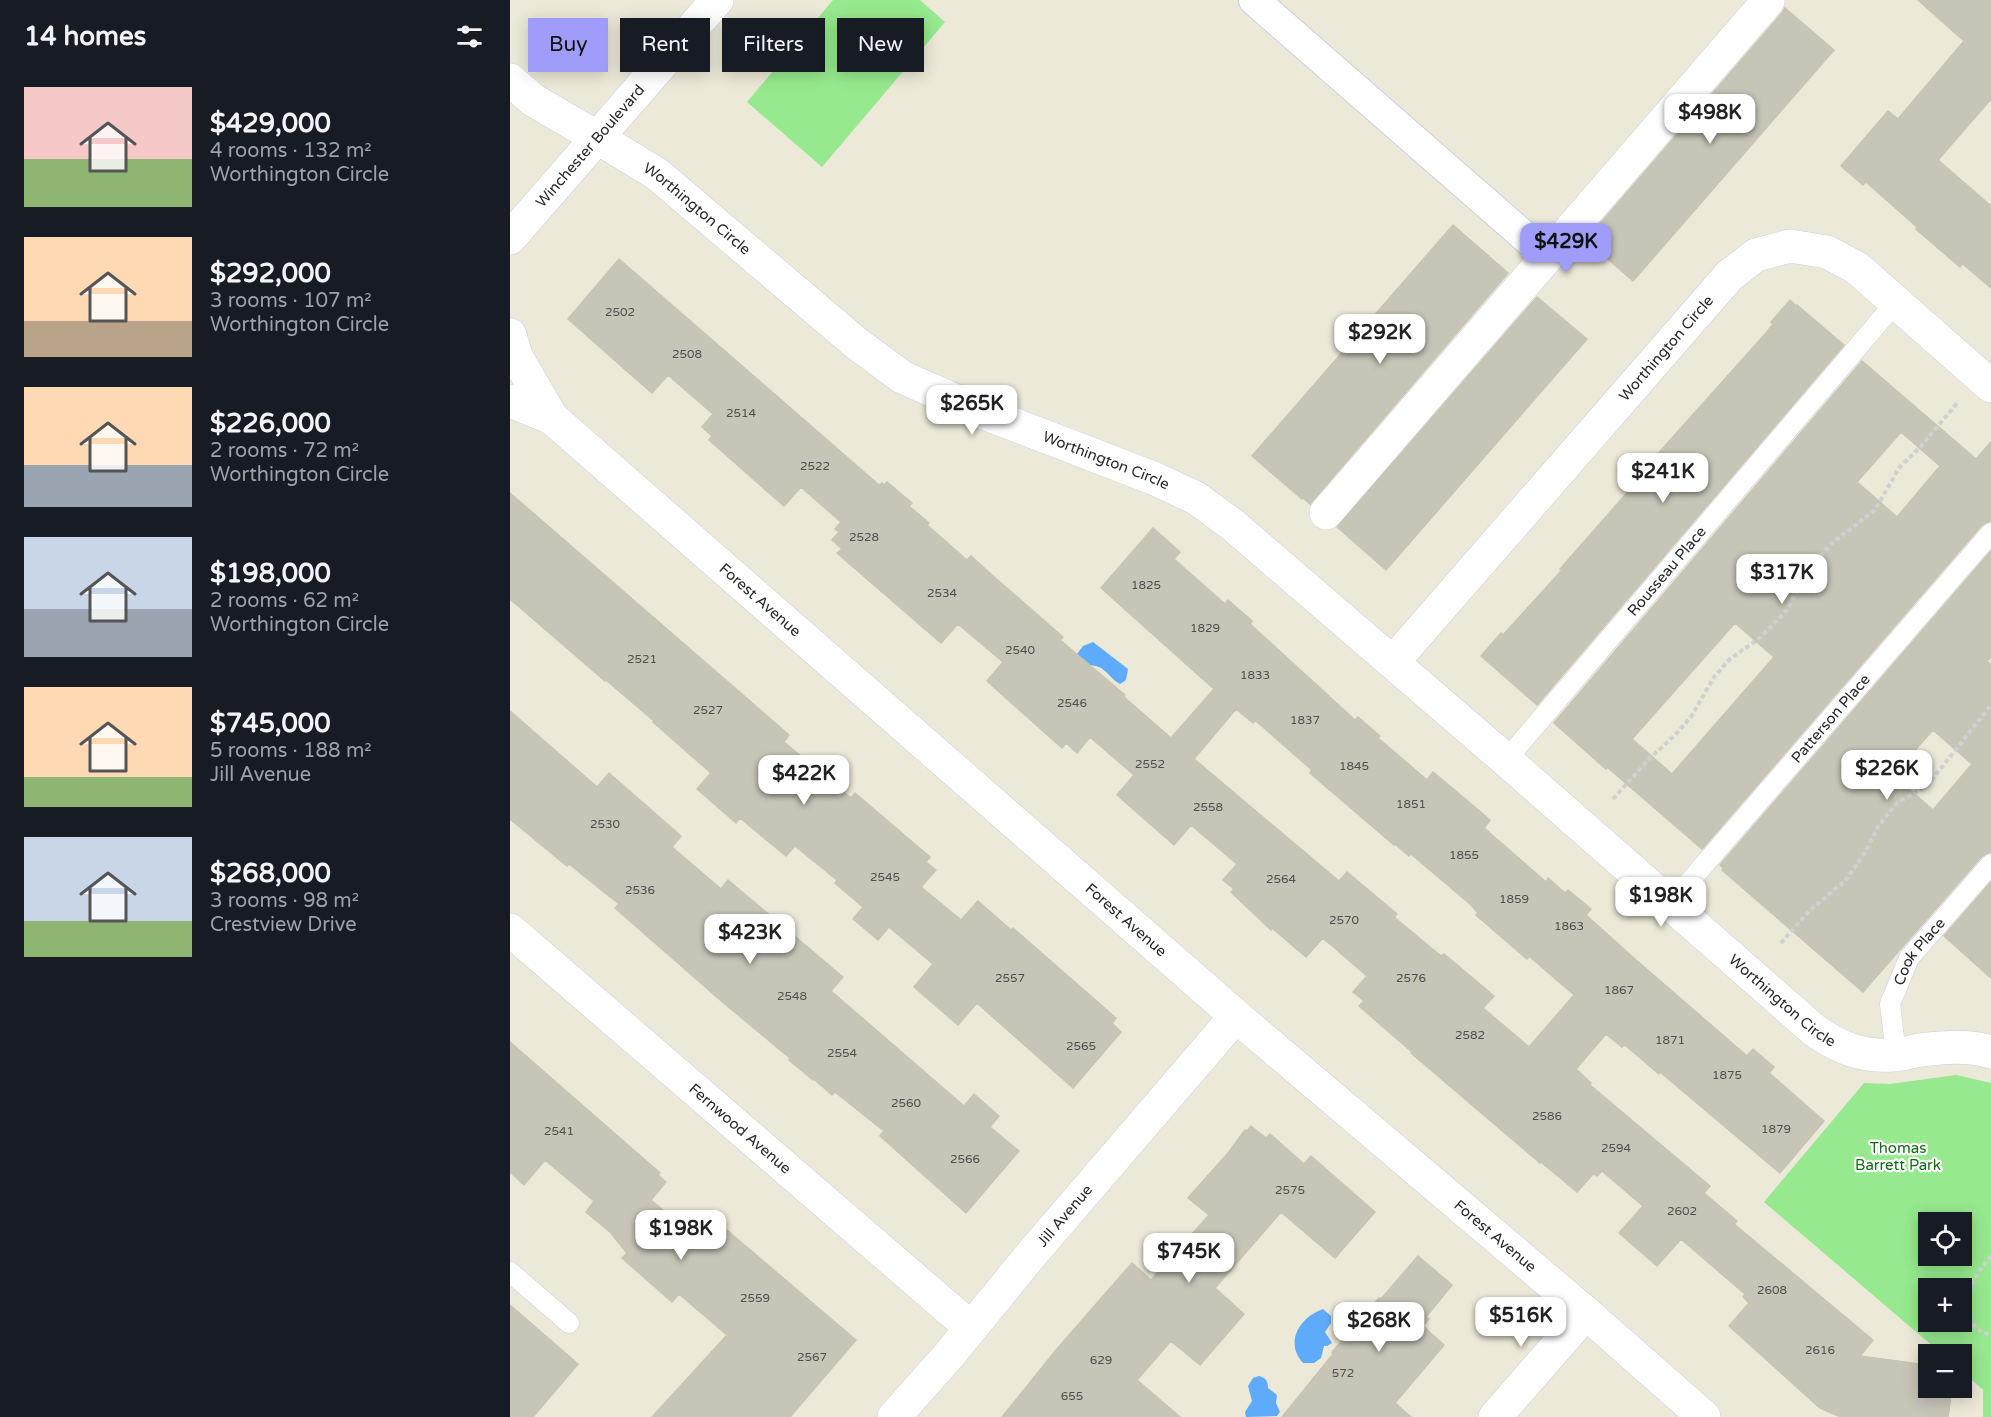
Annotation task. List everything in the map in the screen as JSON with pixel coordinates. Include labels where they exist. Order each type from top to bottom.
[{"type":"street","name":"Winchester Boulevard","points":[[510,238],[717,0]]},
{"type":"street","points":[[1254,0],[1547,256]]},
{"type":"street","points":[[1326,513],[1768,1]]},
{"type":"street","points":[[510,80],[533,100],[598,138]]},
{"type":"street","name":"Worthington Circle","points":[[598,138],[657,174],[856,343],[902,377],[979,411],[1153,478],[1197,498],[1234,526],[1393,662],[1814,1030],[1833,1043],[1855,1051],[1877,1055],[1896,1055],[1954,1047],[1978,1048],[1991,1052]]},
{"type":"street","name":"Worthington Circle","points":[[1393,662],[1729,276],[1756,255],[1790,246],[1827,252],[1857,268],[1991,386]]},
{"type":"street","name":"Forest Avenue","points":[[510,335],[516,356],[552,418],[1236,1016],[1586,1313],[1704,1417]]},
{"type":"street","name":"Forest Avenue","points":[[510,401],[552,418]]},
{"type":"street","name":"Fernwood Avenue","points":[[510,930],[970,1327]]},
{"type":"street","name":"Jill Avenue","points":[[894,1417],[1236,1016]]},
{"type":"street","points":[[1495,1417],[1586,1313]]},
{"type":"lane","name":"Rousseau Place","points":[[1506,760],[1896,302]]},
{"type":"lane","name":"Patterson Place","points":[[1671,903],[1991,532]]},
{"type":"lane","name":"Cook Place","points":[[1896,1055],[1890,1004],[1909,958],[1991,864]]},
{"type":"lane","points":[[510,1272],[569,1323]]},
{"type":"path","points":[[1613,799],[1691,717],[1714,677],[1730,659],[1761,637],[1787,610],[1806,573],[1831,544],[1875,510],[1899,468],[1959,401]]},
{"type":"path","points":[[1781,943],[1809,911],[1845,881],[1864,854],[1879,825],[1897,803],[1927,786],[1991,705]]},
{"type":"path","points":[[1991,1256],[1975,1278],[1971,1288],[1968,1314],[1974,1326],[1985,1334],[1991,1335]]},
{"type":"green space","points":[[833,0],[920,0],[945,22],[924,47],[924,18],[837,18],[837,72],[903,72],[822,167],[747,102],[772,72],[825,72],[825,18],[818,18]]},
{"type":"green space","name":"Thomas Barrett Park","points":[[1956,1075],[1991,1083],[1991,1417],[1983,1417],[1983,1390],[1972,1380],[1972,1344],[1930,1344],[1764,1202],[1864,1083],[1890,1084]]},
{"type":"water","points":[[1093,642],[1128,669],[1126,680],[1120,684],[1101,668],[1082,662],[1077,654],[1083,646]]},
{"type":"water","points":[[1323,1309],[1331,1316],[1331,1323],[1325,1332],[1332,1343],[1324,1346],[1321,1358],[1314,1363],[1303,1363],[1295,1347],[1297,1331],[1308,1318]]},
{"type":"water","points":[[1259,1376],[1265,1379],[1268,1388],[1277,1395],[1276,1403],[1280,1412],[1277,1416],[1246,1417],[1245,1412],[1252,1401],[1248,1386],[1253,1378]]},
{"type":"building","points":[[1918,0],[1991,0],[1991,99],[1938,160],[1991,206],[1991,288],[1963,264],[1960,267],[1866,182],[1863,185],[1841,166],[1888,111],[1898,119],[1964,41]]},
{"type":"building","points":[[1785,8],[1834,50],[1633,281],[1586,240]]},
{"type":"building","points":[[1453,225],[1508,273],[1310,504],[1252,456]]},
{"type":"building","points":[[619,259],[879,485],[887,482],[912,503],[909,506],[929,523],[927,525],[967,560],[971,556],[1063,637],[1060,640],[1171,738],[1214,689],[1101,588],[1153,528],[1180,552],[1174,559],[1225,604],[1228,600],[1252,621],[1250,624],[1355,720],[1358,717],[1380,736],[1378,738],[1427,780],[1433,772],[1469,802],[1490,820],[1484,828],[1546,882],[1548,878],[1565,893],[1568,890],[1591,909],[1586,915],[1747,1056],[1753,1049],[1774,1067],[1769,1073],[1824,1121],[1780,1173],[1660,1072],[1659,1074],[1625,1045],[1622,1047],[1606,1034],[1576,1069],[1591,1083],[1590,1085],[1710,1186],[1704,1193],[1737,1221],[1734,1224],[1873,1340],[1860,1356],[1918,1364],[1918,1398],[1951,1398],[1948,1417],[1841,1417],[1820,1408],[1729,1326],[1749,1303],[1743,1297],[1745,1294],[1681,1239],[1657,1266],[1619,1233],[1643,1206],[1602,1171],[1597,1176],[1594,1173],[1577,1192],[1540,1163],[1359,1006],[1364,1001],[1353,992],[1367,976],[1323,938],[1306,957],[1272,928],[1271,930],[1231,892],[1234,889],[1223,880],[1237,864],[1191,825],[1174,845],[1117,795],[1134,775],[1090,737],[1077,753],[1066,743],[1062,748],[987,681],[1003,662],[958,624],[941,643],[837,553],[842,549],[832,540],[839,532],[835,529],[841,522],[801,487],[784,506],[709,440],[712,436],[702,427],[713,414],[668,375],[652,393],[568,319]],"holes":[[[1236,709],[1253,723],[1255,720],[1312,770],[1310,773],[1394,845],[1409,856],[1411,854],[1470,904],[1478,913],[1476,915],[1527,959],[1529,956],[1574,995],[1529,1047],[1483,1008],[1494,996],[1444,954],[1441,956],[1394,917],[1397,914],[1347,872],[1339,881],[1194,759]]]},
{"type":"building","points":[[1537,297],[1587,339],[1386,570],[1337,527]]},
{"type":"building","points":[[1790,300],[1844,345],[1537,705],[1481,656],[1562,570],[1560,569],[1640,478],[1638,476],[1766,333],[1773,324],[1771,322]]},
{"type":"building","points":[[1862,361],[1976,459],[1991,442],[1991,521],[1982,525],[1702,849],[1554,723]],"holes":[[[1901,432],[1940,466],[1897,517],[1857,482]],[[1735,623],[1774,657],[1672,774],[1632,739]]]},
{"type":"building","points":[[510,493],[789,735],[784,742],[851,798],[855,793],[930,857],[926,862],[936,870],[921,887],[961,920],[978,901],[1011,930],[1013,928],[1116,1018],[1112,1023],[1121,1032],[1073,1088],[977,1003],[958,1025],[914,987],[933,964],[889,927],[878,940],[853,919],[863,907],[835,883],[837,880],[795,846],[786,856],[740,818],[736,823],[697,789],[711,773],[654,721],[510,599]]},
{"type":"building","points":[[1991,551],[1991,657],[1987,661],[1991,665],[1991,852],[1982,856],[1863,992],[1722,870],[1720,865]],"holes":[[[1933,730],[1972,764],[1933,810],[1893,775]]]},
{"type":"building","points":[[510,711],[597,787],[609,773],[681,836],[672,847],[721,889],[728,880],[843,977],[831,991],[964,1106],[974,1094],[999,1116],[990,1127],[1019,1151],[966,1213],[880,1136],[884,1131],[835,1092],[832,1095],[789,1060],[791,1059],[615,908],[619,904],[569,864],[567,866],[510,819]]},
{"type":"building","points":[[1991,882],[1991,978],[1944,936]]},
{"type":"building","points":[[510,1042],[660,1173],[658,1175],[666,1182],[651,1200],[691,1234],[708,1214],[856,1340],[790,1417],[652,1417],[727,1335],[679,1294],[672,1302],[622,1258],[627,1253],[610,1232],[586,1212],[594,1201],[545,1160],[524,1185],[510,1172]]},
{"type":"building","points":[[1251,1126],[1266,1138],[1270,1134],[1304,1164],[1311,1156],[1375,1212],[1335,1258],[1281,1212],[1215,1288],[1244,1314],[1200,1365],[1171,1341],[1137,1380],[1180,1417],[1002,1417],[1056,1350],[1132,1263],[1151,1280],[1209,1215],[1188,1198],[1245,1130],[1247,1131]]},
{"type":"building","points":[[1418,1256],[1452,1285],[1426,1317],[1429,1319],[1423,1326],[1444,1345],[1395,1403],[1411,1417],[1282,1417],[1333,1354],[1332,1352]]},
{"type":"building","points":[[510,1305],[578,1364],[533,1417],[510,1417]]}]
